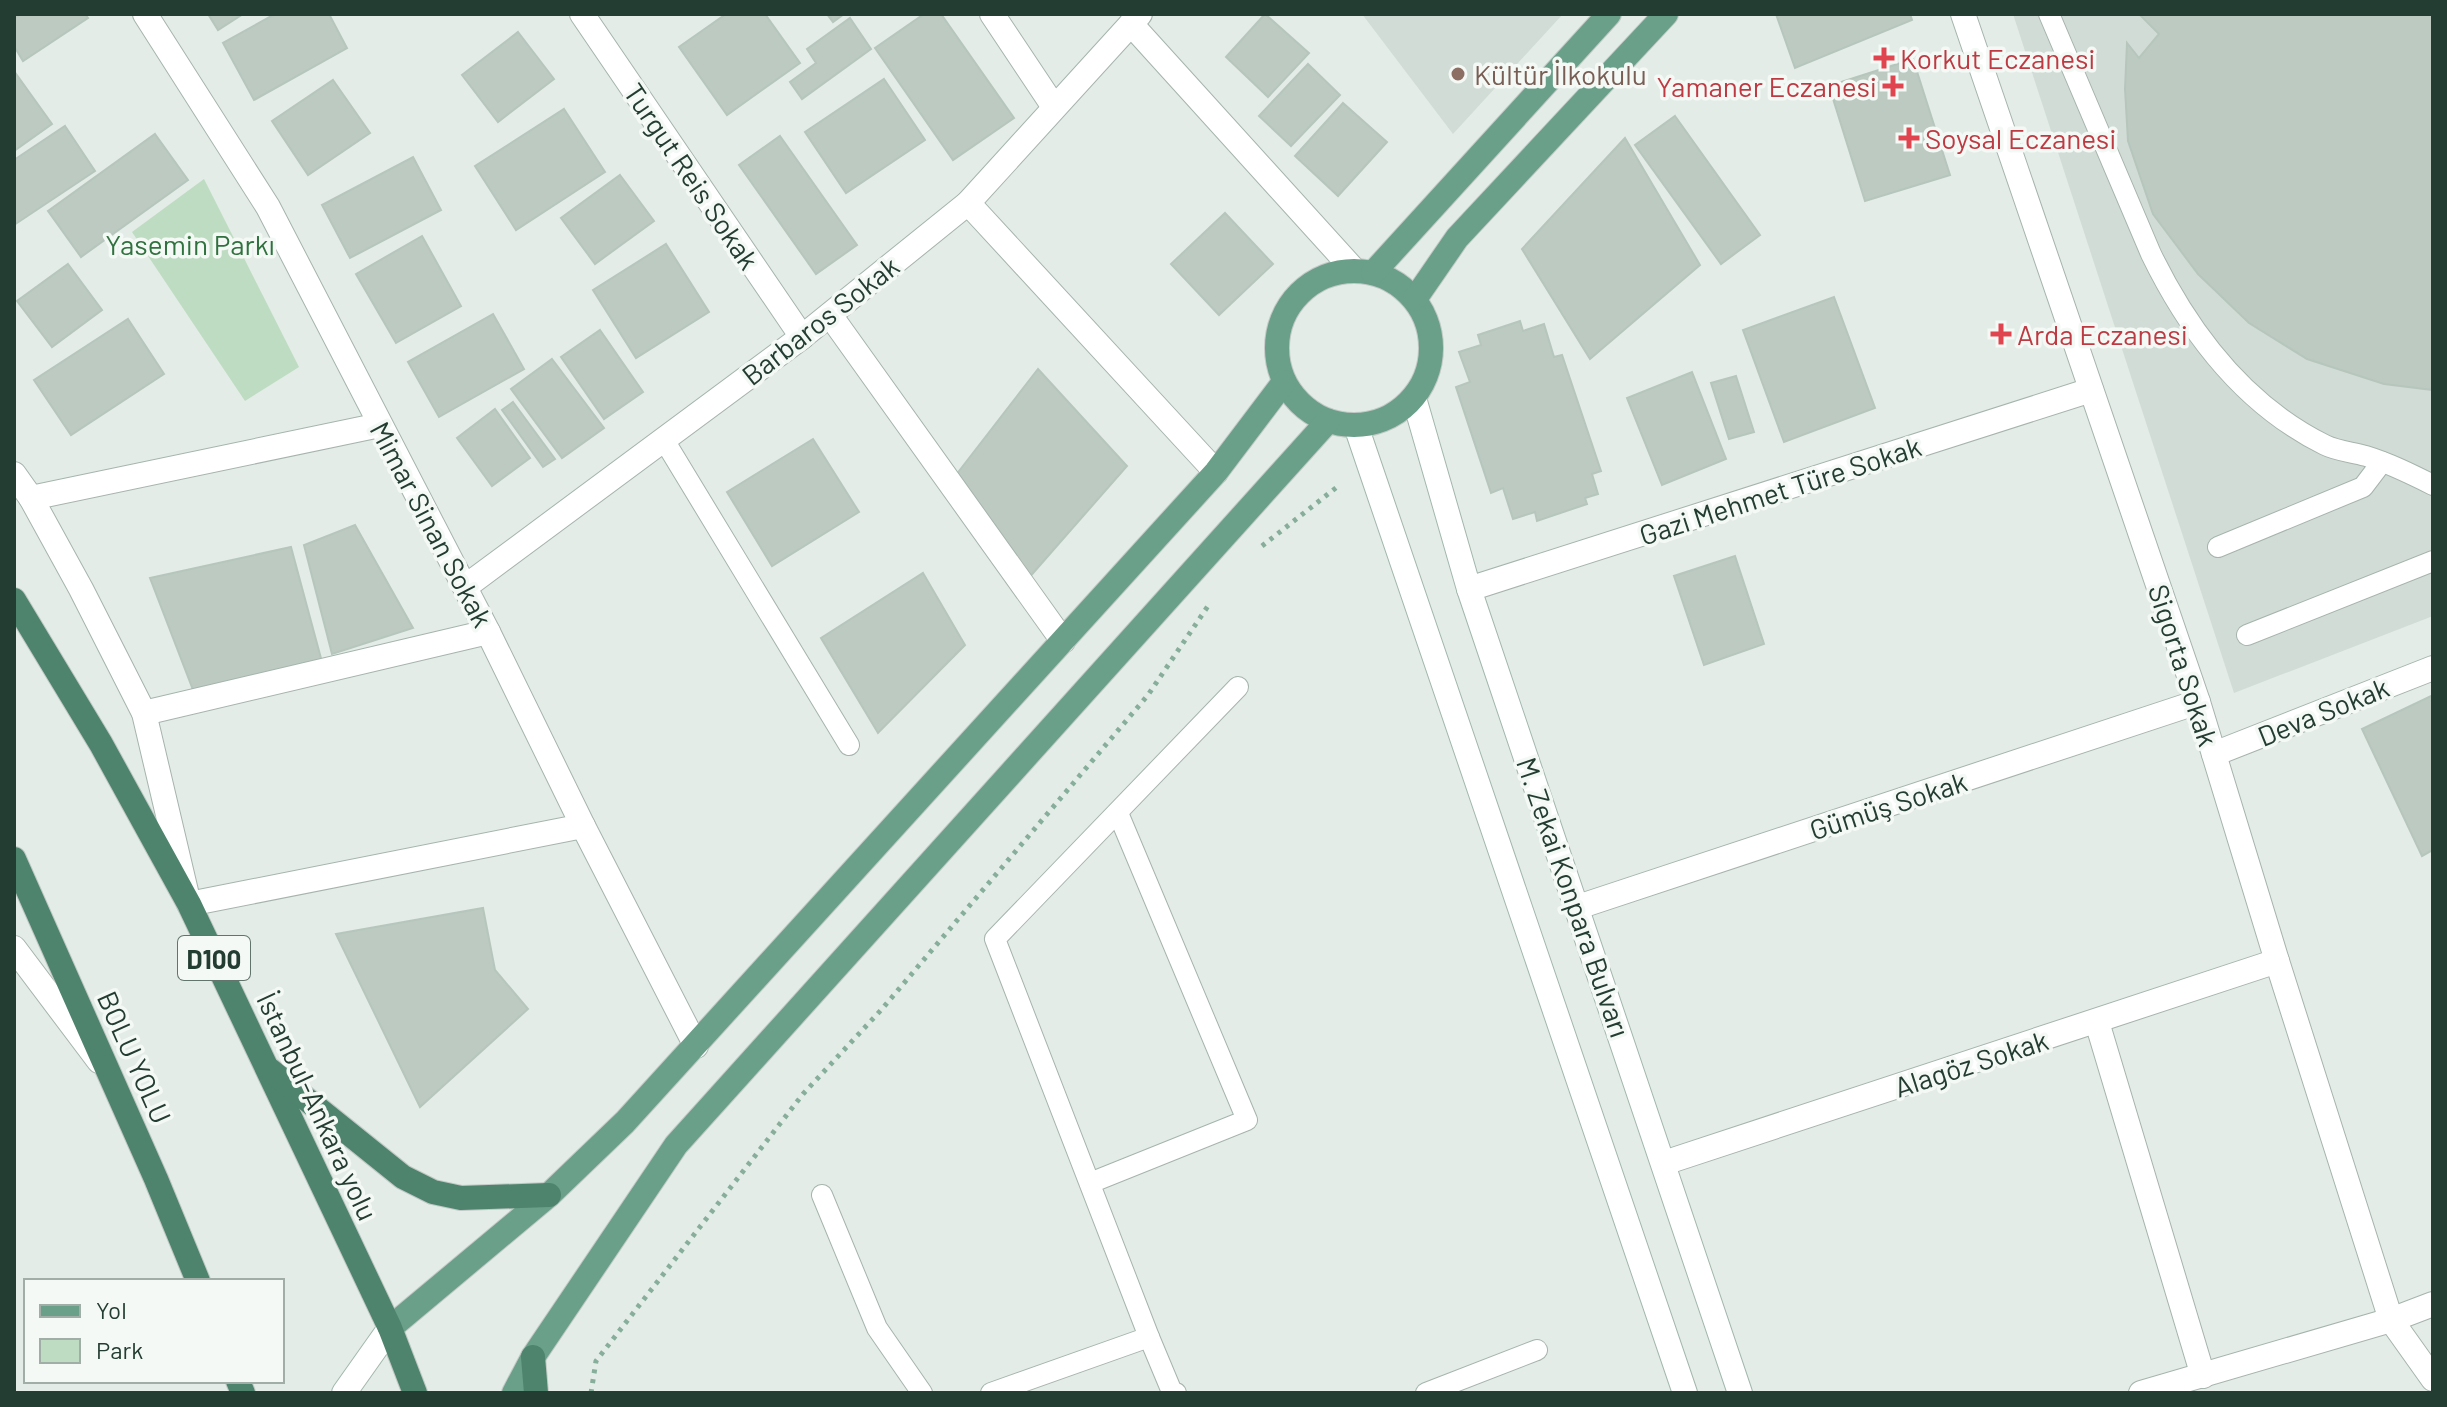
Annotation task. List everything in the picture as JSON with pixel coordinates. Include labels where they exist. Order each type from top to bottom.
[{"type":"highway","name":"İstanbul-Ankara yolu","points":[[14,600],[101,744],[189,904],[390,1328],[415,1393]]},
{"type":"highway","name":"BOLU YOLU","points":[[14,859],[197,1279]]},
{"type":"highway","points":[[266,1066],[403,1177],[433,1192],[461,1198],[549,1195]]},
{"type":"highway","points":[[533,1357],[536,1393]]},
{"type":"main road","points":[[1364,272],[1609,14]]},
{"type":"main road","points":[[1415,299],[1457,238],[1666,14]]},
{"type":"main road","points":[[1364,272],[1389,279],[1415,299],[1427,323],[1432,349],[1427,375],[1414,398],[1397,413],[1378,422],[1356,426],[1328,421],[1310,412],[1296,399],[1284,382],[1277,357],[1278,331],[1288,307],[1305,287],[1328,274],[1364,272]]},
{"type":"main road","points":[[390,1328],[549,1195],[625,1122],[1216,472],[1284,382]]},
{"type":"main road","points":[[514,1393],[533,1357],[676,1145],[1328,421]]},
{"type":"street","name":"Mimar Sinan Sokak","points":[[145,14],[268,207],[488,632],[696,1046]]},
{"type":"street","name":"Turgut Reis Sokak","points":[[582,14],[802,337]]},
{"type":"street","points":[[992,14],[1054,107]]},
{"type":"street","name":"Sigorta Sokak","points":[[1963,14],[2198,702],[2391,1320],[2433,1379]]},
{"type":"street","points":[[1135,19],[1364,272]]},
{"type":"street","name":"Barbaros Sokak","points":[[465,587],[802,337],[968,203],[1135,19]]},
{"type":"street","points":[[968,203],[1216,472]]},
{"type":"street","points":[[830,315],[1063,641]]},
{"type":"street","name":"Gazi Mehmet Türe Sokak","points":[[1469,589],[2091,390]]},
{"type":"street","name":"M. Zekai Konpara Bulvarı","points":[[1414,398],[1469,589],[1740,1393]]},
{"type":"street","points":[[31,498],[380,425]]},
{"type":"street","name":"M. Zekai Konpara Bulvarı","points":[[1356,426],[1685,1393]]},
{"type":"street","points":[[14,474],[31,498],[81,589],[144,713],[189,904],[583,826]]},
{"type":"street","points":[[144,713],[488,632]]},
{"type":"street","name":"Deva Sokak","points":[[2214,754],[2433,668]]},
{"type":"street","name":"Gümüş Sokak","points":[[1578,907],[2198,702]]},
{"type":"street","points":[[14,948],[109,1076]]},
{"type":"street","name":"Alagöz Sokak","points":[[1664,1163],[2277,961]]},
{"type":"street","points":[[2097,1022],[2203,1376]]},
{"type":"street","points":[[2141,1393],[2391,1320],[2433,1304]]},
{"type":"street","points":[[344,1393],[390,1328]]},
{"type":"lane","points":[[2049,14],[2151,254],[2188,323],[2212,354],[2239,382],[2295,428],[2327,446],[2382,462],[2433,485]]},
{"type":"lane","points":[[664,440],[849,745]]},
{"type":"lane","points":[[2218,547],[2363,487],[2382,462]]},
{"type":"lane","points":[[2247,635],[2433,561]]},
{"type":"lane","points":[[1176,1393],[1172,1392],[1149,1337],[995,939],[1238,687]]},
{"type":"lane","points":[[1090,1183],[1247,1120],[1118,813]]},
{"type":"lane","points":[[822,1195],[877,1328],[922,1393]]},
{"type":"lane","points":[[991,1393],[1149,1337]]},
{"type":"lane","points":[[1426,1393],[1537,1350]]},
{"type":"path","points":[[1255,551],[1337,487]]},
{"type":"path","points":[[591,1393],[596,1361],[793,1106],[882,1009],[1148,695],[1216,594]]},
{"type":"shaded area","name":"Kültür İlkokulu","points":[[1362,14],[1563,14],[1453,134]]},
{"type":"shaded area","points":[[2013,14],[2433,14],[2433,616],[2234,693]]},
{"type":"green space","name":"Yasemin Parkı","points":[[204,179],[299,367],[245,401],[132,232]]},
{"type":"building","points":[[21,14],[85,14],[88,18],[23,61],[14,46],[14,18]]},
{"type":"building","points":[[208,14],[243,14],[218,30]]},
{"type":"building","points":[[275,14],[329,14],[347,48],[254,100],[223,43]]},
{"type":"building","points":[[726,14],[765,14],[800,63],[727,115],[679,47]]},
{"type":"building","points":[[827,14],[844,14],[833,22]]},
{"type":"building","points":[[924,14],[941,14],[1014,118],[953,160],[875,48]]},
{"type":"building","points":[[1265,14],[1309,53],[1268,97],[1226,57]]},
{"type":"building","points":[[1776,14],[1910,14],[1912,20],[1795,68]]},
{"type":"building","points":[[2139,14],[2433,14],[2433,390],[2384,384],[2307,359],[2249,323],[2198,274],[2153,214],[2128,141],[2125,89],[2127,43],[2139,58],[2159,34]]},
{"type":"building","points":[[850,18],[871,49],[802,99],[790,82],[816,63],[807,49]]},
{"type":"building","points":[[518,32],[554,79],[498,122],[462,75]]},
{"type":"building","points":[[1913,59],[1950,175],[1865,201],[1829,86]]},
{"type":"building","points":[[1308,64],[1340,95],[1291,146],[1259,116]]},
{"type":"building","points":[[14,71],[52,124],[14,151]]},
{"type":"building","points":[[884,79],[925,140],[846,193],[805,132]]},
{"type":"building","points":[[333,80],[370,133],[308,175],[272,121]]},
{"type":"building","points":[[1343,103],[1387,142],[1338,196],[1295,156]]},
{"type":"building","points":[[564,109],[605,172],[516,230],[475,166]]},
{"type":"building","points":[[1675,116],[1760,235],[1721,264],[1635,145]]},
{"type":"building","points":[[65,126],[95,171],[14,225],[14,160]]},
{"type":"building","points":[[155,134],[188,180],[81,257],[48,211]]},
{"type":"building","points":[[780,136],[857,245],[816,274],[739,165]]},
{"type":"building","points":[[1625,138],[1700,265],[1590,359],[1522,249]]},
{"type":"building","points":[[413,157],[441,210],[350,258],[322,205]]},
{"type":"building","points":[[620,175],[654,221],[595,264],[561,218]]},
{"type":"building","points":[[1225,213],[1273,264],[1219,315],[1171,264]]},
{"type":"building","points":[[422,236],[461,306],[396,343],[356,274]]},
{"type":"building","points":[[666,244],[709,312],[636,358],[593,290]]},
{"type":"building","points":[[68,264],[102,310],[52,347],[17,301]]},
{"type":"building","points":[[1834,297],[1875,408],[1784,442],[1743,330]]},
{"type":"building","points":[[493,314],[524,369],[439,417],[408,362]]},
{"type":"building","points":[[128,319],[164,374],[71,435],[34,380]]},
{"type":"building","points":[[1520,321],[1523,331],[1544,324],[1554,357],[1562,355],[1601,471],[1592,474],[1598,494],[1585,498],[1587,504],[1537,521],[1535,512],[1513,519],[1503,488],[1491,493],[1456,387],[1470,382],[1459,352],[1481,345],[1478,335]]},
{"type":"building","points":[[600,330],[643,392],[604,419],[561,357]]},
{"type":"building","points":[[552,359],[604,428],[562,458],[511,389]]},
{"type":"building","points":[[1038,369],[1127,466],[1027,580],[956,475]]},
{"type":"building","points":[[1692,372],[1726,459],[1662,485],[1627,398]]},
{"type":"building","points":[[1736,376],[1754,432],[1729,439],[1711,383]]},
{"type":"building","points":[[513,402],[555,459],[543,467],[502,410]]},
{"type":"building","points":[[495,409],[530,458],[492,486],[457,438]]},
{"type":"building","points":[[813,439],[859,512],[772,566],[727,492]]},
{"type":"building","points":[[355,525],[413,628],[332,654],[304,545]]},
{"type":"building","points":[[291,547],[322,662],[195,695],[150,578]]},
{"type":"building","points":[[1735,556],[1764,644],[1704,665],[1674,576]]},
{"type":"building","points":[[923,573],[965,645],[878,733],[821,638]]},
{"type":"building","points":[[2433,695],[2433,850],[2422,856],[2362,729]]},
{"type":"building","points":[[483,908],[495,970],[528,1009],[420,1107],[336,934]]},
{"type":"place","name":"Korkut Eczanesi","points":[[1884,58]]},
{"type":"place","name":"Kültür İlkokulu","points":[[1458,74]]},
{"type":"place","name":"Yamaner Eczanesi","points":[[1893,86]]},
{"type":"place","name":"Soysal Eczanesi","points":[[1909,138]]},
{"type":"place","name":"Arda Eczanesi","points":[[2001,334]]}]
